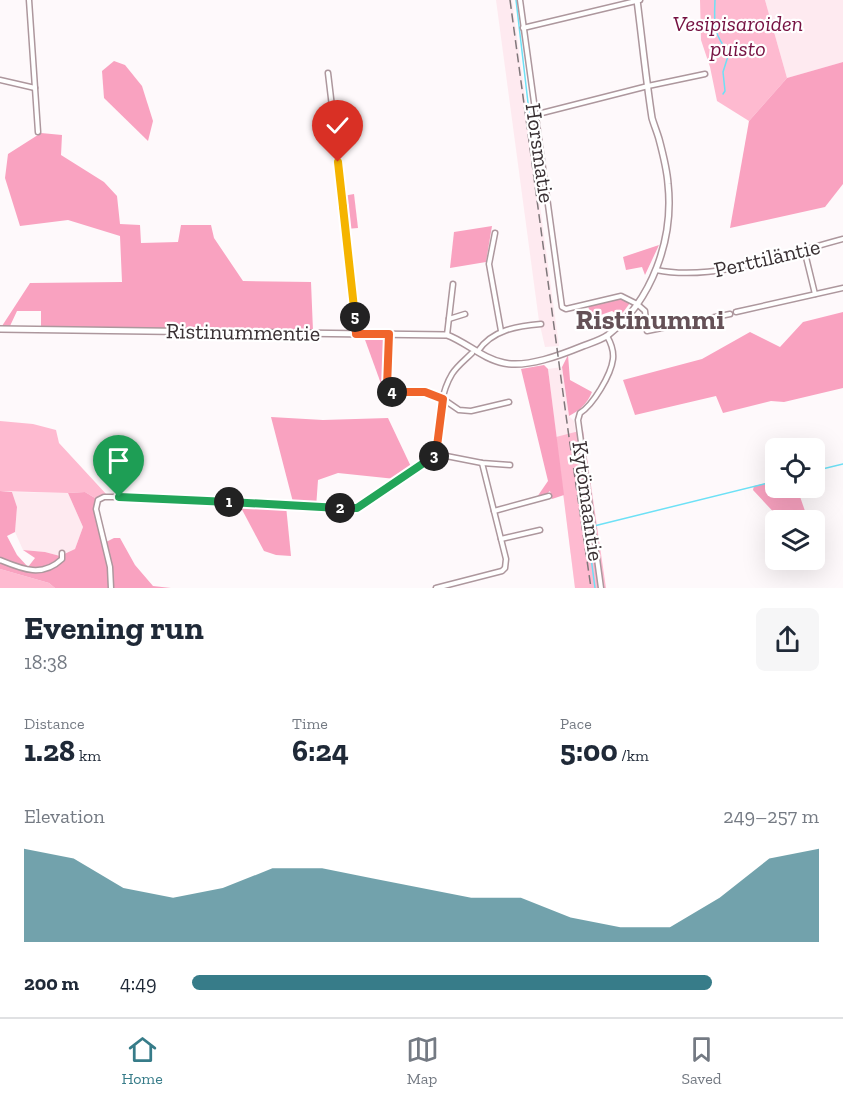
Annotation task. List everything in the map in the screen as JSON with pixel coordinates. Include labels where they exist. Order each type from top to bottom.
[{"type":"street","points":[[29,0],[38,132]]},
{"type":"street","name":"Horsmatie","points":[[519,0],[562,307],[566,309],[621,296],[637,304]]},
{"type":"street","points":[[523,28],[638,0]]},
{"type":"street","name":"Ristinummentie","points":[[0,329],[447,335],[475,352],[503,363],[529,363],[574,350],[607,336],[637,304],[664,250],[667,234],[668,184],[659,137],[654,124],[638,0]]},
{"type":"street","points":[[328,73],[351,267],[356,334]]},
{"type":"street","points":[[534,115],[705,74]]},
{"type":"street","points":[[0,80],[35,88]]},
{"type":"street","points":[[495,233],[489,264],[501,331]]},
{"type":"street","name":"Perttiläntie","points":[[655,270],[675,273],[713,273],[843,239]]},
{"type":"street","points":[[804,249],[815,294]]},
{"type":"street","points":[[447,335],[453,284]]},
{"type":"street","points":[[736,312],[843,288]]},
{"type":"street","points":[[637,304],[645,311],[647,331],[730,314]]},
{"type":"street","points":[[449,319],[465,314]]},
{"type":"street","points":[[436,454],[443,399],[452,374],[501,331],[541,324]]},
{"type":"street","points":[[389,334],[388,391],[425,392],[443,399],[459,410],[471,411],[509,402]]},
{"type":"street","name":"Kytömaantie","points":[[601,588],[578,430],[580,413],[590,406],[611,369],[613,351],[607,336]]},
{"type":"street","points":[[111,588],[110,567],[96,509],[98,500],[104,497],[351,509],[357,508],[436,454],[482,463],[510,465]]},
{"type":"street","points":[[436,588],[502,571],[505,568],[501,539],[482,463]]},
{"type":"street","points":[[494,511],[549,496]]},
{"type":"street","points":[[501,539],[540,530]]},
{"type":"street","points":[[0,560],[22,569],[42,571],[56,565],[62,559],[62,552]]},
{"type":"shaded area","points":[[496,0],[512,0],[559,346],[545,347],[539,321]]},
{"type":"shaded area","points":[[765,0],[843,0],[843,62],[787,78]]},
{"type":"shaded area","points":[[114,61],[125,65],[142,86],[153,121],[148,141],[104,98],[102,71]]},
{"type":"shaded area","points":[[843,62],[843,184],[825,207],[730,228],[749,121],[787,78]]},
{"type":"shaded area","points":[[41,133],[62,135],[61,155],[104,182],[117,196],[120,224],[140,225],[141,243],[178,242],[181,225],[211,225],[214,238],[243,281],[311,282],[313,331],[41,327],[41,311],[17,311],[10,326],[2,326],[30,283],[122,282],[120,236],[68,220],[20,226],[5,178],[8,154]]},
{"type":"shaded area","points":[[354,194],[358,228],[346,229],[343,196]]},
{"type":"shaded area","points":[[492,226],[486,262],[450,268],[454,232]]},
{"type":"shaded area","points":[[659,245],[645,275],[642,267],[626,270],[623,257]]},
{"type":"shaded area","points":[[623,298],[630,303],[618,319],[612,311],[595,317],[591,316],[588,306]]},
{"type":"shaded area","points":[[843,312],[843,388],[784,402],[771,401],[723,413],[716,396],[635,415],[623,380],[702,359],[750,332],[780,347],[803,322]]},
{"type":"shaded area","points":[[364,337],[385,337],[384,392]]},
{"type":"shaded area","points":[[568,355],[570,380],[592,392],[583,406],[569,416],[562,367]]},
{"type":"shaded area","points":[[544,365],[548,369],[564,495],[552,499],[550,491],[537,497],[548,481],[521,369]]},
{"type":"shaded area","points":[[562,367],[569,416],[574,421],[597,588],[575,588],[548,369]]},
{"type":"shaded area","points":[[271,417],[323,420],[388,418],[414,473],[405,480],[338,473],[318,480],[316,508],[294,506]]},
{"type":"shaded area","points":[[765,483],[765,498],[800,498],[805,510],[772,510],[753,490],[754,486]]},
{"type":"shaded area","points":[[0,491],[12,492],[17,507],[15,532],[7,536],[17,555],[28,567],[35,558],[23,550],[60,556],[75,549],[83,527],[68,493],[85,492],[100,501],[97,509],[106,542],[120,538],[135,565],[153,586],[171,588],[55,588],[49,583],[0,569]]},
{"type":"shaded area","points":[[12,492],[68,493],[83,527],[75,549],[60,556],[23,550],[15,532],[17,507]]},
{"type":"shaded area","points":[[239,504],[286,506],[291,556],[264,551]]},
{"type":"green space","name":"Vesipisaroiden puisto","points":[[700,0],[765,0],[787,78],[749,121],[717,101],[710,67],[701,40]]},
{"type":"green space","points":[[0,421],[33,424],[56,430],[59,443],[107,495],[100,501],[85,492],[0,491]]},
{"type":"green space","points":[[583,430],[606,588],[575,588],[556,437]]},
{"type":"green space","points":[[0,569],[49,583],[55,588],[0,588]]},
{"type":"waterway","points":[[516,0],[532,137]]},
{"type":"waterway","points":[[715,0],[717,34],[729,53],[723,72],[725,91],[723,94]]},
{"type":"waterway","points":[[825,468],[843,464]]},
{"type":"waterway","points":[[594,526],[765,484]]},
{"type":"waterway","points":[[590,527],[587,527],[595,588]]},
{"type":"railway","points":[[510,0],[591,588]]},
{"type":"district","name":"Ristinummi","points":[[650,319]]},
{"type":"route","points":[[119,497],[351,509],[357,508],[436,454],[443,399],[425,392],[388,391],[389,334],[356,334],[351,267],[338,162]]}]
